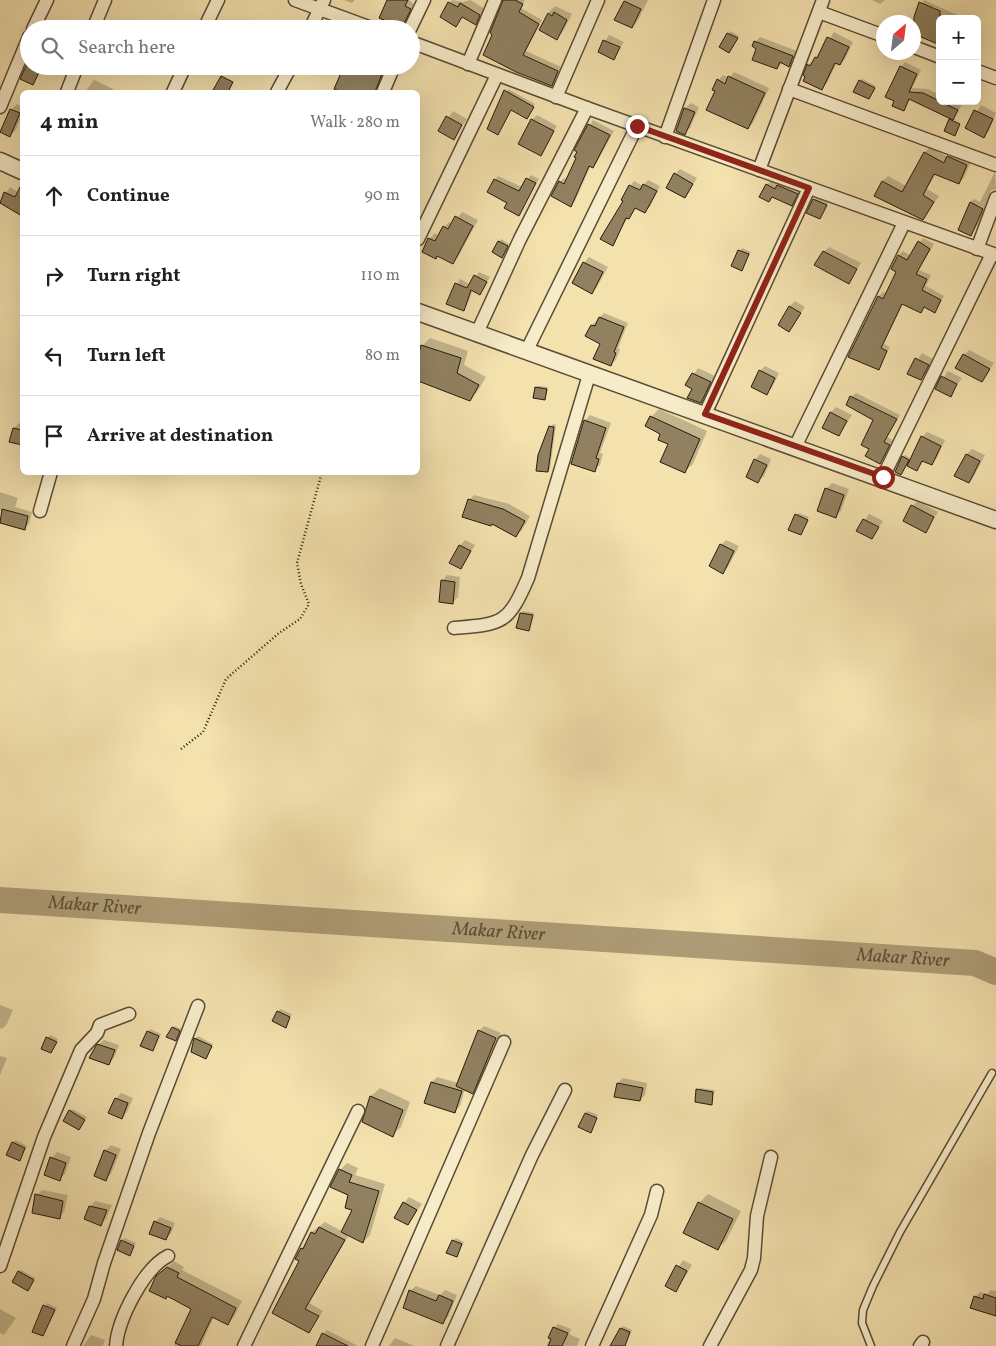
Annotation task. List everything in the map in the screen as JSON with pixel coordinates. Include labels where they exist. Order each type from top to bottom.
[{"type":"street","points":[[37,20],[47,0]]},
{"type":"street","points":[[96,20],[105,0]]},
{"type":"street","points":[[208,20],[218,0]]},
{"type":"street","points":[[295,0],[322,5],[354,20]]},
{"type":"street","points":[[414,20],[424,0]]},
{"type":"street","points":[[468,64],[495,0]]},
{"type":"street","points":[[556,97],[598,0]]},
{"type":"street","points":[[665,137],[714,0]]},
{"type":"street","points":[[314,20],[322,5]]},
{"type":"street","points":[[759,170],[821,6],[876,32]]},
{"type":"street","points":[[420,45],[665,137],[994,254],[883,477]]},
{"type":"street","points":[[921,50],[936,55]]},
{"type":"street","points":[[0,107],[20,59]]},
{"type":"street","points":[[981,72],[996,78]]},
{"type":"street","points":[[68,90],[74,75]]},
{"type":"street","points":[[174,90],[182,75]]},
{"type":"street","points":[[278,90],[286,75]]},
{"type":"street","points":[[385,90],[391,75]]},
{"type":"street","points":[[420,235],[497,75]]},
{"type":"street","points":[[790,89],[996,165]]},
{"type":"street","points":[[477,333],[520,239],[586,108]]},
{"type":"street","points":[[526,352],[637,126]]},
{"type":"street","points":[[0,161],[20,170]]},
{"type":"street","points":[[705,414],[809,188]]},
{"type":"street","points":[[977,249],[996,198]]},
{"type":"street","points":[[795,447],[904,223]]},
{"type":"street","points":[[420,313],[589,375],[883,477],[996,520]]},
{"type":"street","points":[[454,628],[492,624],[506,618],[517,605],[528,578],[589,375]]},
{"type":"street","points":[[40,510],[50,475]]},
{"type":"street","points":[[73,1346],[94,1299],[104,1263],[149,1133],[198,1006]]},
{"type":"street","points":[[0,1266],[24,1198],[38,1150],[81,1050],[97,1033],[100,1025],[129,1014]]},
{"type":"street","points":[[372,1346],[504,1042]]},
{"type":"street","points":[[447,1346],[532,1156],[565,1090]]},
{"type":"street","points":[[244,1346],[358,1111]]},
{"type":"street","points":[[710,1346],[737,1300],[751,1270],[754,1258],[757,1216],[771,1157]]},
{"type":"street","points":[[592,1346],[651,1215],[657,1191]]},
{"type":"street","points":[[116,1346],[120,1320],[153,1267],[158,1261],[168,1256]]},
{"type":"lane","points":[[871,1346],[862,1323],[863,1310],[873,1286],[900,1232],[992,1073]]},
{"type":"path","points":[[181,749],[204,732],[226,679],[279,632],[300,619],[309,604],[297,563],[321,475]]},
{"type":"building","points":[[387,0],[408,0],[405,6],[411,9],[406,20],[384,20],[379,18]]},
{"type":"building","points":[[503,0],[515,0],[523,4],[519,12],[539,24],[523,55],[558,71],[552,86],[516,72],[483,55],[492,35],[490,33]]},
{"type":"building","points":[[624,1],[641,9],[632,28],[614,20]]},
{"type":"building","points":[[448,2],[458,7],[460,3],[480,15],[476,25],[462,17],[456,27],[440,17]]},
{"type":"building","points":[[919,2],[940,11],[940,15],[936,15],[936,43],[921,37],[921,15],[915,15]]},
{"type":"building","points":[[554,12],[567,20],[557,40],[539,30],[548,13],[552,16]]},
{"type":"building","points":[[727,33],[738,38],[729,53],[719,47]]},
{"type":"building","points":[[827,37],[849,47],[840,65],[835,63],[822,90],[803,81],[805,77],[803,75],[807,64],[810,66],[815,57],[817,58]]},
{"type":"building","points":[[603,40],[620,47],[614,60],[598,52]]},
{"type":"building","points":[[754,41],[793,56],[789,67],[780,62],[777,69],[752,60],[756,49],[752,46]]},
{"type":"building","points":[[900,66],[917,74],[909,92],[923,93],[936,99],[936,105],[948,105],[958,110],[953,120],[909,99],[904,111],[892,106],[894,101],[885,97]]},
{"type":"building","points":[[22,75],[38,75],[33,85],[20,79]]},
{"type":"building","points":[[340,75],[382,75],[376,90],[334,89]]},
{"type":"building","points":[[221,76],[233,82],[229,90],[213,90]]},
{"type":"building","points":[[728,76],[765,93],[748,129],[706,110],[715,91],[712,90],[717,79],[725,84]]},
{"type":"building","points":[[859,80],[875,88],[869,99],[853,92]]},
{"type":"building","points":[[504,90],[534,107],[527,119],[511,110],[498,135],[487,129]]},
{"type":"building","points":[[684,108],[695,112],[685,135],[676,131]]},
{"type":"building","points":[[10,109],[20,113],[10,137],[0,132]]},
{"type":"building","points":[[974,110],[993,119],[984,138],[965,128]]},
{"type":"building","points":[[446,116],[462,125],[454,140],[438,131]]},
{"type":"building","points":[[531,119],[554,131],[541,156],[518,144]]},
{"type":"building","points":[[949,119],[960,124],[955,136],[944,131]]},
{"type":"building","points":[[588,124],[610,135],[593,168],[589,166],[571,207],[551,196],[559,181],[564,184],[576,158],[574,157],[577,152],[574,150]]},
{"type":"building","points":[[924,152],[944,163],[947,156],[967,165],[959,184],[934,174],[923,195],[934,202],[923,220],[874,196],[882,181],[902,192]]},
{"type":"building","points":[[674,173],[693,184],[685,198],[666,188]]},
{"type":"building","points":[[526,178],[536,183],[519,216],[504,208],[507,203],[487,192],[494,179],[519,191]]},
{"type":"building","points":[[643,184],[657,191],[645,213],[635,208],[629,219],[626,218],[613,246],[600,239],[623,201],[621,200],[629,185],[640,190]]},
{"type":"building","points":[[766,184],[775,189],[777,185],[798,194],[792,206],[772,197],[769,202],[759,197]]},
{"type":"building","points":[[20,187],[20,215],[0,203],[4,192],[15,197]]},
{"type":"building","points":[[813,199],[827,205],[820,219],[806,213]]},
{"type":"building","points":[[970,202],[983,209],[971,236],[958,230]]},
{"type":"building","points":[[455,216],[473,226],[453,264],[437,256],[436,259],[422,252],[428,238],[435,241],[443,226],[448,229]]},
{"type":"building","points":[[498,241],[508,246],[502,258],[492,252]]},
{"type":"building","points":[[918,241],[930,249],[916,274],[927,279],[922,290],[941,300],[935,313],[924,307],[921,313],[902,304],[881,348],[887,351],[879,370],[848,357],[878,296],[883,299],[896,272],[891,269],[898,255],[907,260]]},
{"type":"building","points":[[738,250],[749,254],[742,271],[731,266]]},
{"type":"building","points":[[823,251],[857,269],[849,284],[814,265]]},
{"type":"building","points":[[583,262],[603,272],[592,294],[572,283]]},
{"type":"building","points":[[474,275],[487,282],[480,295],[471,290],[464,311],[446,304],[455,283],[467,288]]},
{"type":"building","points":[[789,306],[801,313],[789,332],[778,325]]},
{"type":"building","points":[[599,317],[624,327],[614,352],[616,353],[611,366],[593,359],[600,344],[585,336],[591,325],[595,326]]},
{"type":"building","points":[[421,345],[461,358],[457,373],[479,385],[470,401],[420,382]]},
{"type":"building","points":[[963,354],[990,369],[982,382],[955,368]]},
{"type":"building","points":[[915,358],[929,365],[921,380],[907,374]]},
{"type":"building","points":[[759,370],[775,378],[767,395],[751,387]]},
{"type":"building","points":[[692,373],[711,382],[701,403],[687,398],[692,389],[685,385]]},
{"type":"building","points":[[941,376],[957,384],[951,397],[935,389]]},
{"type":"building","points":[[535,387],[547,389],[545,400],[533,398]]},
{"type":"building","points":[[850,396],[897,419],[884,442],[890,445],[880,464],[865,456],[869,449],[861,445],[873,420],[846,405]]},
{"type":"building","points":[[830,412],[847,421],[839,436],[822,428]]},
{"type":"building","points":[[650,416],[700,439],[685,473],[660,462],[668,444],[658,440],[660,434],[645,426]]},
{"type":"building","points":[[584,420],[606,428],[596,458],[599,459],[595,472],[571,464]]},
{"type":"building","points":[[549,426],[554,427],[548,472],[536,471],[538,455]]},
{"type":"building","points":[[13,428],[20,430],[20,445],[9,442]]},
{"type":"building","points":[[921,436],[941,446],[932,465],[922,461],[917,471],[907,466]]},
{"type":"building","points":[[966,454],[980,461],[969,483],[954,476]]},
{"type":"building","points":[[902,456],[909,460],[901,475],[895,472]]},
{"type":"building","points":[[754,459],[767,465],[758,483],[746,477]]},
{"type":"building","points":[[825,488],[844,495],[836,518],[817,511]]},
{"type":"building","points":[[468,499],[503,509],[525,521],[516,537],[492,524],[491,526],[462,517]]},
{"type":"building","points":[[911,505],[934,517],[926,533],[903,521]]},
{"type":"building","points":[[2,509],[28,516],[25,530],[0,523]]},
{"type":"building","points":[[795,514],[808,520],[801,535],[788,530]]},
{"type":"building","points":[[863,519],[879,527],[872,539],[856,531]]},
{"type":"building","points":[[720,544],[734,551],[723,574],[709,566]]},
{"type":"building","points":[[459,545],[471,551],[461,569],[449,563]]},
{"type":"building","points":[[441,580],[455,582],[453,604],[439,602]]},
{"type":"building","points":[[520,613],[533,615],[529,631],[516,628]]},
{"type":"building","points":[[277,1011],[290,1017],[286,1028],[272,1021]]},
{"type":"building","points":[[172,1027],[180,1031],[176,1041],[166,1037]]},
{"type":"building","points":[[478,1030],[496,1038],[473,1094],[456,1086]]},
{"type":"building","points":[[147,1031],[159,1036],[153,1051],[140,1046]]},
{"type":"building","points":[[46,1037],[57,1042],[51,1053],[41,1049]]},
{"type":"building","points":[[194,1038],[212,1046],[206,1059],[191,1052]]},
{"type":"building","points":[[97,1044],[115,1050],[109,1065],[89,1058]]},
{"type":"building","points":[[431,1082],[462,1091],[455,1113],[424,1103]]},
{"type":"building","points":[[617,1083],[643,1088],[640,1101],[614,1097]]},
{"type":"building","points":[[696,1089],[713,1092],[712,1105],[695,1102]]},
{"type":"building","points":[[370,1096],[403,1110],[393,1137],[362,1122]]},
{"type":"building","points":[[115,1098],[128,1103],[122,1119],[108,1113]]},
{"type":"building","points":[[69,1110],[85,1120],[79,1130],[63,1121]]},
{"type":"building","points":[[585,1113],[597,1118],[591,1133],[578,1127]]},
{"type":"building","points":[[12,1142],[25,1148],[20,1161],[6,1155]]},
{"type":"building","points":[[104,1150],[116,1155],[106,1181],[94,1176]]},
{"type":"building","points":[[50,1157],[66,1163],[60,1181],[44,1175]]},
{"type":"building","points":[[339,1169],[352,1175],[349,1182],[379,1191],[363,1243],[341,1232],[352,1210],[345,1208],[348,1195],[330,1187]]},
{"type":"building","points":[[35,1194],[63,1201],[60,1219],[32,1213]]},
{"type":"building","points":[[403,1202],[417,1210],[408,1225],[394,1218]]},
{"type":"building","points":[[698,1202],[733,1219],[718,1250],[683,1233]]},
{"type":"building","points":[[89,1206],[107,1210],[101,1226],[84,1219]]},
{"type":"building","points":[[154,1221],[171,1228],[166,1240],[149,1234]]},
{"type":"building","points":[[319,1227],[345,1240],[305,1309],[319,1316],[309,1333],[272,1313],[299,1261],[295,1259],[301,1248],[303,1249],[311,1232],[315,1234]]},
{"type":"building","points":[[121,1240],[134,1246],[130,1256],[117,1250]]},
{"type":"building","points":[[452,1240],[462,1244],[457,1257],[446,1253]]},
{"type":"building","points":[[676,1265],[687,1271],[676,1292],[665,1286]]},
{"type":"building","points":[[167,1267],[179,1273],[177,1277],[236,1308],[228,1325],[212,1317],[198,1346],[182,1346],[175,1343],[191,1309],[167,1296],[166,1299],[149,1291],[156,1276]]},
{"type":"building","points":[[18,1271],[34,1280],[28,1291],[12,1282]]},
{"type":"building","points":[[409,1290],[436,1301],[439,1295],[453,1301],[443,1324],[403,1308]]},
{"type":"building","points":[[984,1294],[996,1298],[996,1316],[970,1308],[974,1296],[983,1299]]},
{"type":"building","points":[[43,1305],[55,1310],[43,1336],[32,1332]]},
{"type":"building","points":[[553,1327],[568,1333],[562,1346],[548,1346],[551,1339],[548,1338]]},
{"type":"building","points":[[620,1328],[630,1332],[625,1346],[610,1346]]},
{"type":"building","points":[[322,1333],[348,1346],[316,1346]]},
{"type":"waterway","name":"Makar River","points":[[0,900],[975,963],[996,972]]},
{"type":"route","points":[[637,126],[809,188],[705,414],[883,477]]}]
